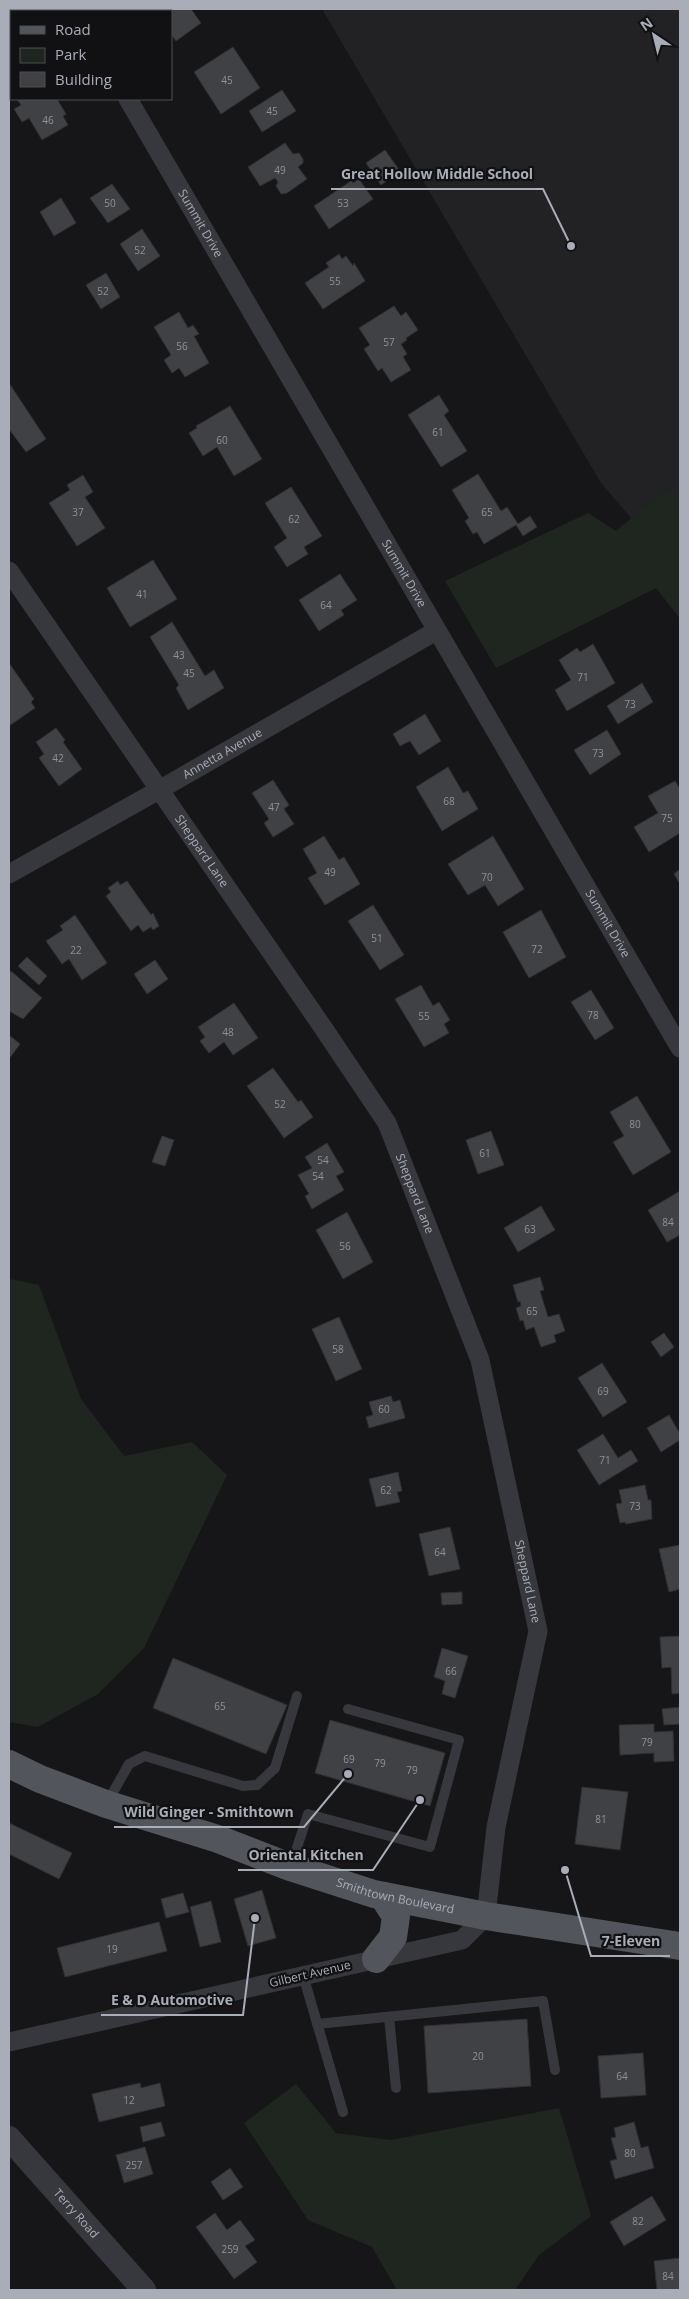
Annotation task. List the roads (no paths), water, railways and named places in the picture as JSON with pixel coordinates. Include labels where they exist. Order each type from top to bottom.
[{"type":"main road","name":"Smithtown Boulevard","points":[[9,1764],[40,1779],[106,1804],[218,1839],[290,1867],[383,1896],[486,1916],[680,1946]]},
{"type":"main road","points":[[376,1959],[393,1937],[396,1916],[383,1896]]},
{"type":"street","name":"Summit Drive","points":[[129,100],[680,1048]]},
{"type":"street","name":"Sheppard Lane","points":[[9,571],[387,1123],[480,1360],[538,1631],[496,1827],[486,1916]]},
{"type":"street","name":"Annetta Avenue","points":[[9,874],[436,631]]},
{"type":"street","name":"Gilbert Avenue","points":[[9,2042],[462,1940],[486,1916]]},
{"type":"street","name":"Terry Road","points":[[9,2138],[144,2290]]},
{"type":"lane","points":[[106,1804],[129,1764],[145,1756],[243,1786],[256,1785],[275,1768],[297,1696]]},
{"type":"lane","points":[[290,1867],[308,1814],[430,1847],[459,1740],[348,1709]]},
{"type":"lane","points":[[303,1975],[343,2112]]},
{"type":"lane","points":[[317,2024],[543,2000],[555,2070]]},
{"type":"lane","points":[[389,2017],[396,2088]]},
{"type":"place","name":"Great Hollow Middle School","points":[[571,246]]},
{"type":"place","name":"Wild Ginger - Smithtown","points":[[348,1774]]},
{"type":"place","name":"Oriental Kitchen","points":[[420,1800]]},
{"type":"place","name":"7-Eleven","points":[[565,1870]]},
{"type":"place","name":"E & D Automotive","points":[[255,1918]]}]
